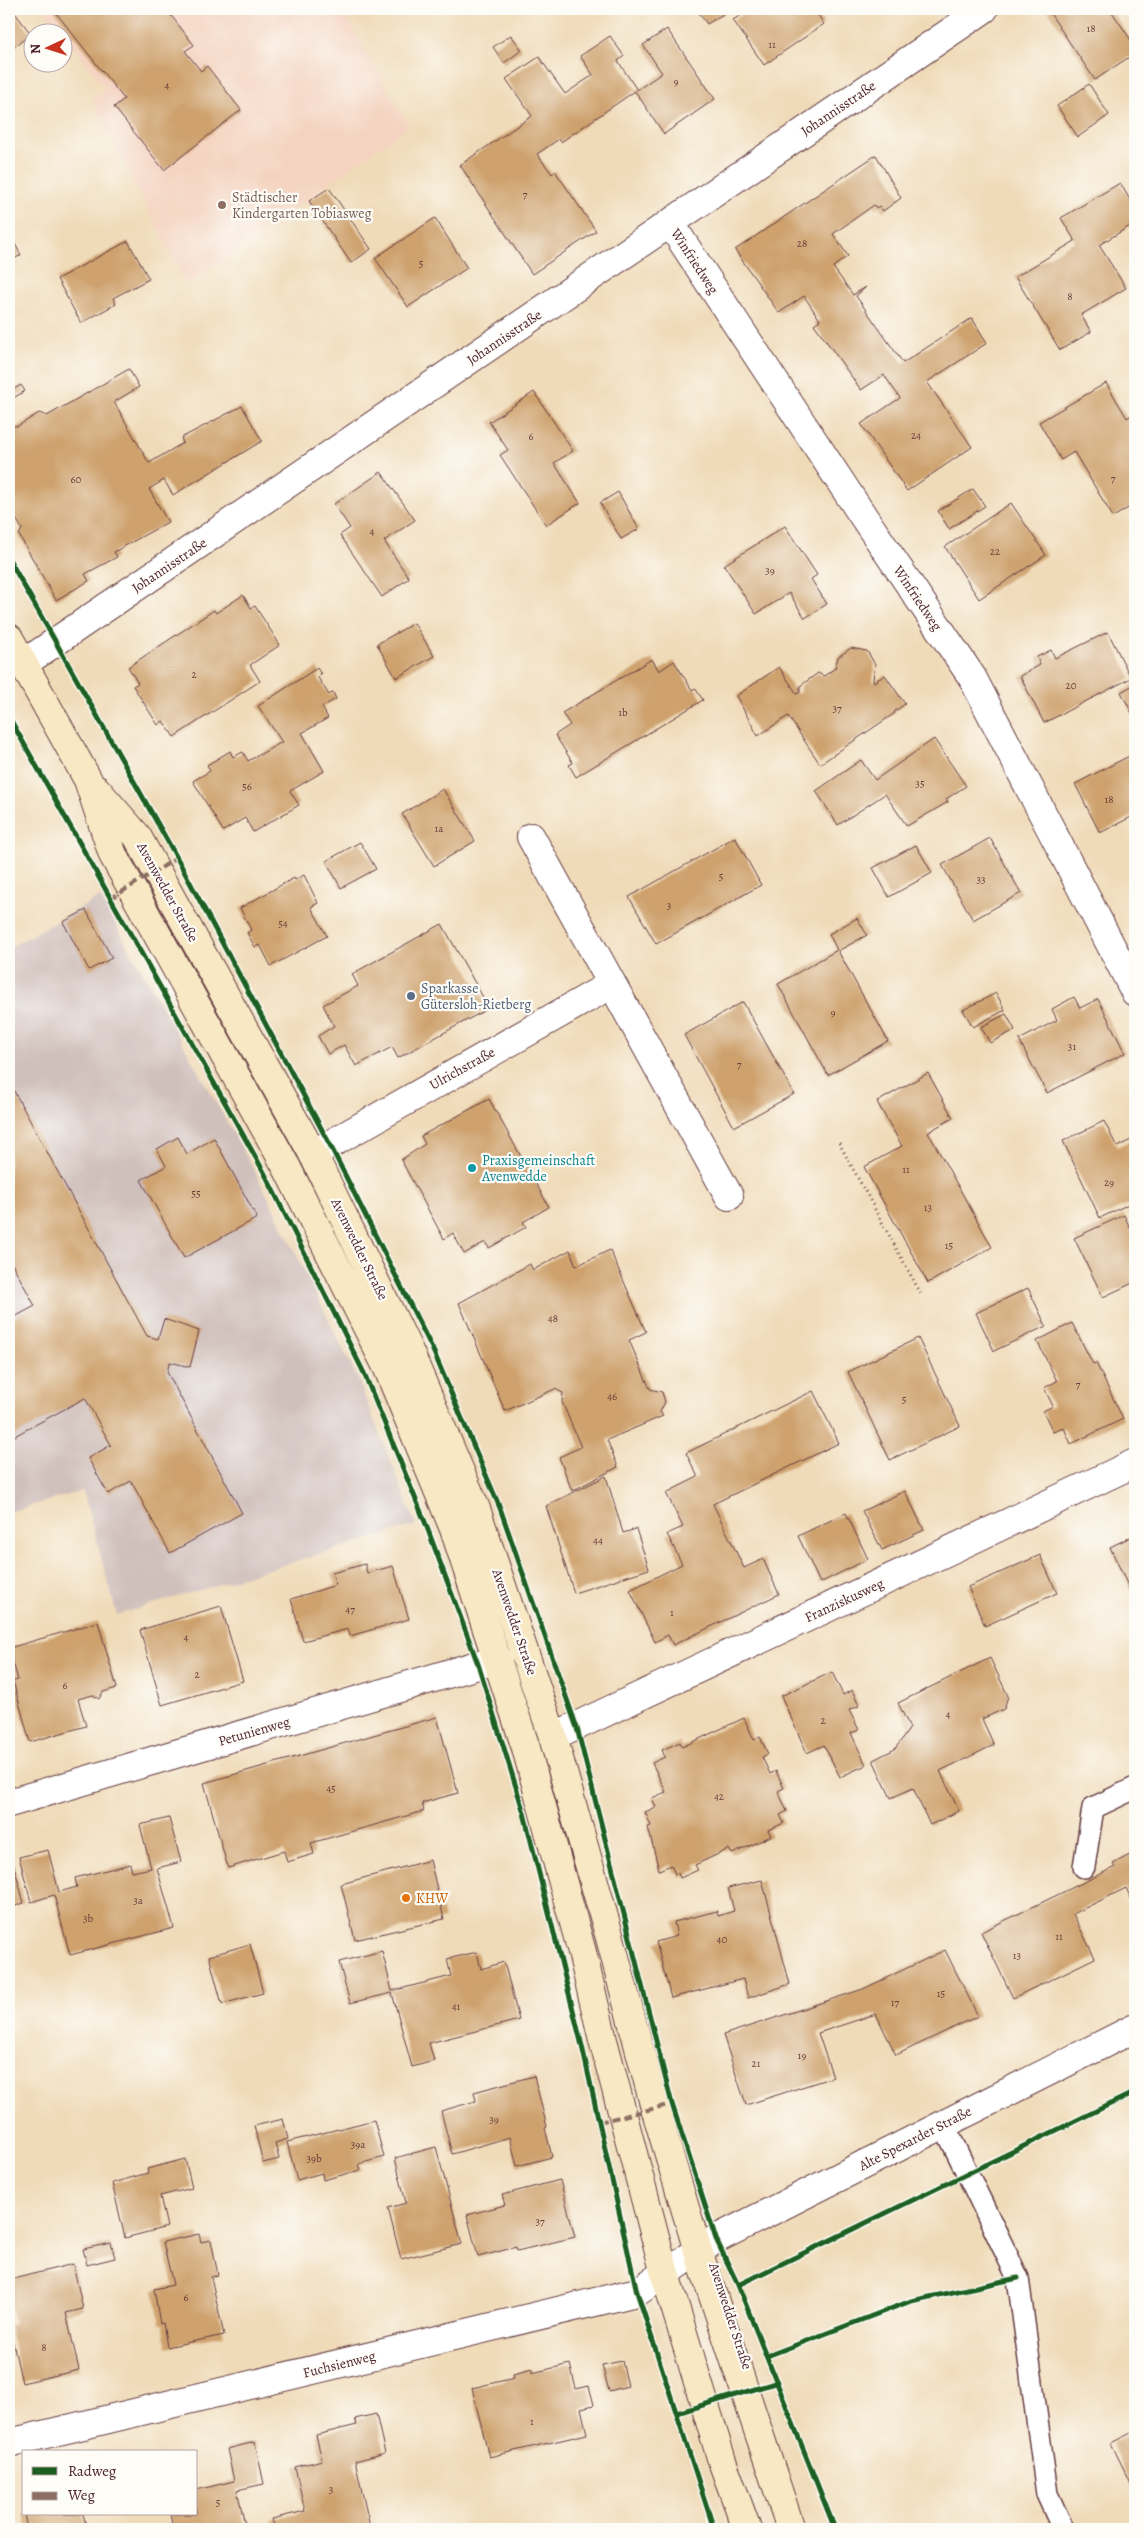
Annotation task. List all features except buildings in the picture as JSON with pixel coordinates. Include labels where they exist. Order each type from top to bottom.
[{"type":"main road","name":"Avenwedder Straße","points":[[9,638],[88,780],[113,855],[286,1166],[388,1369],[454,1528],[498,1658],[582,1952],[603,2040],[665,2274],[722,2461],[747,2529]]},
{"type":"main road","name":"Avenwedder Straße","points":[[88,780],[137,836],[314,1154],[409,1351],[476,1509],[553,1737],[610,1938],[655,2108],[698,2251],[791,2529]]},
{"type":"street","name":"Johannisstraße","points":[[23,664],[984,9]]},
{"type":"street","name":"Winfriedweg","points":[[670,223],[863,516],[972,677],[1135,992]]},
{"type":"street","points":[[531,837],[729,1196]]},
{"type":"street","name":"Ulrichstraße","points":[[314,1154],[612,984]]},
{"type":"street","name":"Franziskusweg","points":[[553,1737],[1135,1463]]},
{"type":"street","name":"Petunienweg","points":[[9,1803],[498,1658]]},
{"type":"street","name":"Alte Spexarder Straße","points":[[665,2274],[716,2239],[943,2123],[1135,2028]]},
{"type":"street","name":"Fuchsienweg","points":[[9,2444],[637,2292],[665,2274]]},
{"type":"lane","points":[[1084,1867],[1093,1808],[1135,1788]]},
{"type":"lane","points":[[943,2123],[1018,2278],[1047,2494],[1063,2529]]},
{"type":"path","points":[[839,1144],[921,1294]]},
{"type":"shaded area","name":"Städtischer Kindergarten Tobiasweg","points":[[44,9],[342,9],[409,126],[187,285],[92,100],[106,89],[72,45],[72,22],[54,22]]},
{"type":"shaded area","points":[[100,897],[258,1177],[357,1377],[416,1525],[117,1615],[83,1491],[9,1512],[9,948]]},
{"type":"marked path","points":[[110,899],[177,858]]},
{"type":"marked path","points":[[599,2122],[672,2104]]},
{"type":"cycle path","points":[[9,559],[177,858],[329,1143],[432,1348],[500,1508],[577,1728],[672,2104],[716,2239],[738,2285],[835,2529]]},
{"type":"cycle path","points":[[9,717],[265,1174],[364,1373],[425,1522],[478,1664],[524,1813],[582,2046],[637,2292],[714,2529]]},
{"type":"cycle path","points":[[738,2285],[1135,2092]]},
{"type":"cycle path","points":[[767,2356],[911,2301],[1018,2278]]},
{"type":"cycle path","points":[[677,2413],[778,2382]]},
{"type":"place","name":"Städtischer Kindergarten Tobiasweg","points":[[222,205]]},
{"type":"place","name":"Sparkasse Gütersloh-Rietberg","points":[[411,996]]},
{"type":"place","name":"Praxisgemeinschaft Avenwedde","points":[[472,1168]]},
{"type":"place","name":"KHW","points":[[406,1898]]}]
